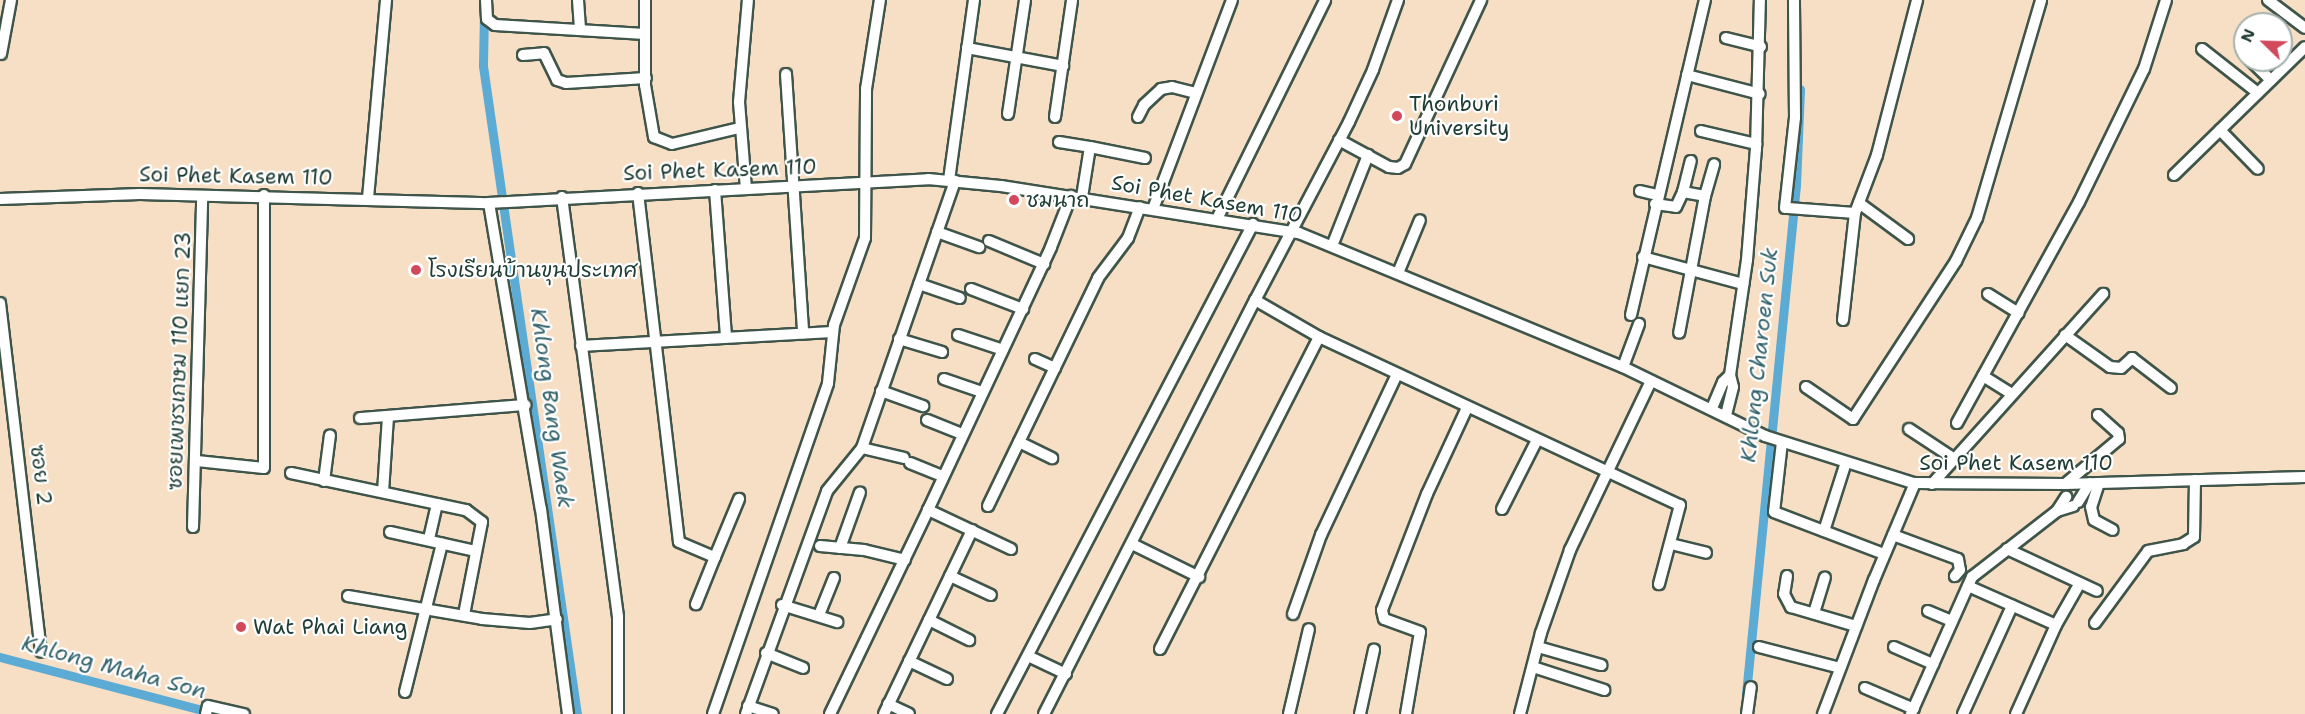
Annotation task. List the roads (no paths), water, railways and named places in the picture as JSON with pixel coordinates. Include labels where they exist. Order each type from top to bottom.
[{"type":"street","points":[[1,54],[11,0]]},
{"type":"street","points":[[368,198],[386,0]]},
{"type":"street","points":[[486,0],[487,19],[495,26],[580,28],[645,34]]},
{"type":"street","points":[[578,0],[580,28]]},
{"type":"street","points":[[645,0],[646,78],[652,132],[659,142],[672,144],[739,128]]},
{"type":"street","points":[[746,189],[739,128],[748,0]]},
{"type":"street","points":[[713,714],[828,382],[832,332],[865,238],[866,89],[880,0]]},
{"type":"street","points":[[773,714],[747,710],[782,605],[827,491],[834,477],[862,448],[937,232],[952,180],[974,0]]},
{"type":"street","points":[[1008,114],[1025,0]]},
{"type":"street","points":[[1055,117],[1072,0]]},
{"type":"street","points":[[1154,209],[1232,0]]},
{"type":"street","points":[[1217,219],[1325,0]]},
{"type":"street","points":[[1044,714],[1339,140],[1373,70],[1398,0]]},
{"type":"street","points":[[1339,140],[1389,167],[1398,168],[1405,164],[1481,0]]},
{"type":"street","points":[[1631,315],[1656,200],[1705,0]]},
{"type":"street","points":[[1726,415],[1733,387],[1730,375],[1743,284],[1756,144],[1760,94],[1760,0]]},
{"type":"street","points":[[1794,0],[1795,118],[1786,208],[1857,208],[1908,239]]},
{"type":"street","points":[[1843,321],[1857,208],[1878,155],[1917,0]]},
{"type":"street","points":[[1806,387],[1853,418],[1960,254],[1985,192],[2041,0]]},
{"type":"street","points":[[1957,423],[2079,202],[2144,69],[2166,0]]},
{"type":"street","points":[[2268,0],[2305,28]]},
{"type":"street","points":[[1726,38],[1761,47]]},
{"type":"street","points":[[967,48],[1063,66]]},
{"type":"street","points":[[2202,49],[2258,93]]},
{"type":"street","points":[[2174,175],[2304,50]]},
{"type":"street","points":[[523,55],[544,53],[557,80],[566,83],[646,78]]},
{"type":"street","points":[[2263,72],[2271,80]]},
{"type":"street","points":[[786,74],[796,187],[803,333]]},
{"type":"street","points":[[1687,75],[1760,94]]},
{"type":"street","points":[[1138,117],[1144,105],[1161,88],[1172,87],[1196,93]]},
{"type":"street","points":[[2220,130],[2259,169]]},
{"type":"street","points":[[1701,131],[1756,144]]},
{"type":"street","points":[[1059,142],[1145,158]]},
{"type":"street","points":[[830,714],[1076,196],[1090,147]]},
{"type":"street","points":[[1332,246],[1368,155]]},
{"type":"street","points":[[1640,191],[1676,207],[1683,192],[1690,161]]},
{"type":"street","points":[[1679,333],[1705,196],[1714,164]]},
{"type":"street","name":"Soi Phet Kasem 110","points":[[0,199],[264,195],[492,203],[562,197],[796,187],[867,181],[952,180],[1076,196],[1292,230],[1623,367],[1712,408],[1765,436],[1915,483],[2071,496],[2091,483],[2305,477]]},
{"type":"street","points":[[715,190],[726,338]]},
{"type":"street","points":[[1683,192],[1705,196]]},
{"type":"street","points":[[638,193],[679,542],[715,557]]},
{"type":"street","points":[[197,461],[264,468],[264,195]]},
{"type":"street","name":"ซอยเพชรเกษม 110 แยก 23","points":[[193,527],[197,461],[195,384],[202,196]]},
{"type":"street","points":[[562,197],[618,618],[618,714]]},
{"type":"street","points":[[492,203],[557,619],[568,714]]},
{"type":"street","points":[[988,506],[1098,278],[1128,238],[1140,207]]},
{"type":"street","points":[[1398,273],[1420,220]]},
{"type":"street","points":[[997,714],[1253,224]]},
{"type":"street","points":[[937,232],[984,244],[1044,264]]},
{"type":"street","points":[[1643,257],[1743,284]]},
{"type":"street","points":[[918,284],[960,298]]},
{"type":"street","points":[[970,289],[1023,309]]},
{"type":"street","points":[[1988,294],[2018,314]]},
{"type":"street","points":[[1932,484],[2103,294]]},
{"type":"street","points":[[1255,300],[1319,337],[1467,408],[1680,505],[1659,584]]},
{"type":"street","name":"ซอย 2","points":[[0,303],[41,652]]},
{"type":"street","points":[[1623,367],[1639,324]]},
{"type":"street","points":[[581,345],[832,332]]},
{"type":"street","points":[[958,334],[1003,350]]},
{"type":"street","points":[[2066,335],[2116,370],[2129,360],[2136,360],[2171,388]]},
{"type":"street","points":[[1160,649],[1199,577],[1319,337]]},
{"type":"street","points":[[900,339],[942,352]]},
{"type":"street","points":[[1035,359],[1055,368]]},
{"type":"street","points":[[1293,614],[1321,535],[1397,374]]},
{"type":"street","points":[[1712,408],[1723,382],[1730,375]]},
{"type":"street","points":[[1983,376],[2012,394]]},
{"type":"street","points":[[944,379],[982,392]]},
{"type":"street","points":[[1520,714],[1538,646],[1570,550],[1651,381]]},
{"type":"street","points":[[881,391],[923,406]]},
{"type":"street","points":[[360,418],[525,405]]},
{"type":"street","points":[[1406,714],[1420,632],[1384,619],[1382,610],[1426,494],[1467,408]]},
{"type":"street","points":[[1865,688],[1912,711],[1968,586],[1977,571],[2057,511],[2119,439],[2118,433],[2098,415]]},
{"type":"street","points":[[383,492],[388,417]]},
{"type":"street","points":[[927,420],[962,434]]},
{"type":"street","points":[[1909,429],[1953,458]]},
{"type":"street","points":[[324,481],[330,435]]},
{"type":"street","points":[[1502,509],[1537,440]]},
{"type":"street","points":[[1780,441],[1774,512],[1884,554]]},
{"type":"street","points":[[1019,442],[1052,458]]},
{"type":"street","points":[[862,448],[907,460],[943,476]]},
{"type":"street","points":[[1824,531],[1846,462]]},
{"type":"street","points":[[291,473],[437,504],[479,516],[482,528],[475,551],[464,615]]},
{"type":"street","points":[[2095,623],[2148,550],[2183,544],[2194,537],[2194,480]]},
{"type":"street","points":[[1823,714],[1884,554],[1915,483]]},
{"type":"street","points":[[2071,496],[2091,483]]},
{"type":"street","points":[[2091,483],[2091,507],[2094,520],[2113,530]]},
{"type":"street","points":[[840,548],[860,492]]},
{"type":"street","points":[[696,604],[739,499]]},
{"type":"street","points":[[429,540],[437,504]]},
{"type":"street","points":[[928,510],[1011,549]]},
{"type":"street","points":[[909,714],[886,709],[972,530]]},
{"type":"street","points":[[390,532],[475,551]]},
{"type":"street","points":[[1893,535],[1958,559],[1960,570],[1955,576]]},
{"type":"street","points":[[405,692],[423,611],[442,544]]},
{"type":"street","points":[[1132,544],[1199,577]]},
{"type":"street","points":[[1671,544],[1706,553]]},
{"type":"street","points":[[820,546],[904,560]]},
{"type":"street","points":[[2007,549],[2097,591]]},
{"type":"street","points":[[950,576],[991,595]]},
{"type":"street","points":[[1787,576],[1786,601],[1791,607],[1857,626]]},
{"type":"street","points":[[819,615],[834,578]]},
{"type":"street","points":[[1814,613],[1825,578]]},
{"type":"street","points":[[2016,714],[2056,625],[2080,583]]},
{"type":"street","points":[[1968,586],[2056,625]]},
{"type":"street","points":[[348,596],[423,611],[530,624],[557,619]]},
{"type":"street","points":[[782,605],[837,622]]},
{"type":"street","points":[[1963,714],[2012,606]]},
{"type":"street","points":[[1928,611],[1952,621]]},
{"type":"street","points":[[929,620],[969,640]]},
{"type":"street","points":[[1289,714],[1309,628]]},
{"type":"street","points":[[1538,646],[1601,665]]},
{"type":"street","points":[[1759,647],[1840,668]]},
{"type":"street","points":[[1894,647],[1934,664]]},
{"type":"street","points":[[1360,714],[1374,650]]},
{"type":"street","points":[[766,653],[803,668]]},
{"type":"street","points":[[1028,656],[1066,674]]},
{"type":"street","points":[[909,661],[947,679]]},
{"type":"street","points":[[1533,667],[1604,690]]},
{"type":"street","points":[[1747,714],[1751,687]]},
{"type":"street","points":[[207,712],[208,706],[244,714]]},
{"type":"waterway","name":"Khlong Bang Waek","points":[[484,12],[483,66],[577,714]]},
{"type":"waterway","name":"Khlong Charoen Suk","points":[[1746,694],[1796,185],[1800,89]]},
{"type":"waterway","name":"Khlong Maha Son","points":[[0,657],[217,714]]},
{"type":"place","name":"Thonburi University","points":[[1397,116]]},
{"type":"place","name":"ชมนาถ","points":[[1014,200]]},
{"type":"place","name":"โรงเรียนบ้านขุนประเทศ","points":[[416,270]]},
{"type":"place","name":"Wat Phai Liang","points":[[241,627]]}]
